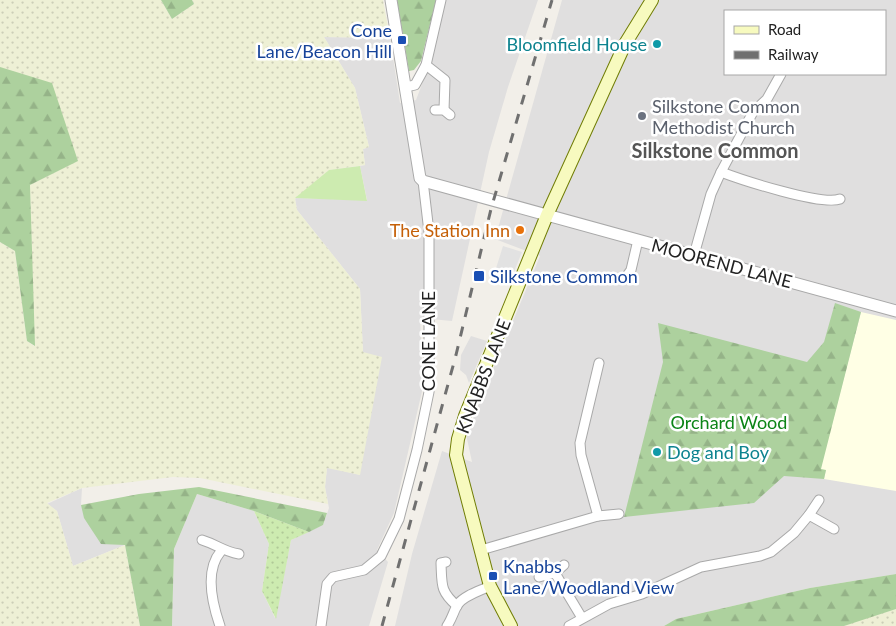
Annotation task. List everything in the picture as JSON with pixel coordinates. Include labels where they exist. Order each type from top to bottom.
[{"type":"main road","name":"KNABBS LANE","points":[[511,626],[490,586],[456,455],[458,438],[470,403],[547,215],[625,44],[652,0]]},
{"type":"street","name":"CONE LANE","points":[[321,626],[327,584],[333,577],[364,570],[381,556],[395,526],[417,450],[430,392],[429,232],[423,181],[420,178],[390,0]]},
{"type":"street","points":[[406,87],[415,85],[426,66],[441,0]]},
{"type":"street","points":[[426,66],[445,80],[443,111]]},
{"type":"street","points":[[694,255],[711,194],[721,172],[753,112],[767,99],[780,75]]},
{"type":"street","points":[[721,172],[811,198],[834,202],[840,199]]},
{"type":"street","points":[[423,181],[547,215]]},
{"type":"street","name":"MOOREND LANE","points":[[547,215],[896,311]]},
{"type":"street","points":[[626,277],[631,270],[638,240]]},
{"type":"street","points":[[598,516],[581,455],[580,442],[599,363]]},
{"type":"street","points":[[569,626],[609,604],[642,594],[701,567],[760,556],[780,545],[809,515],[819,500]]},
{"type":"street","points":[[481,550],[598,516],[619,514]]},
{"type":"street","points":[[809,515],[834,529]]},
{"type":"street","points":[[202,540],[214,544],[221,551],[239,554]]},
{"type":"street","points":[[220,626],[212,597],[211,580],[216,557],[221,551]]},
{"type":"street","points":[[446,562],[441,563],[442,587],[447,597],[457,606]]},
{"type":"street","points":[[539,576],[555,573],[564,565]]},
{"type":"street","points":[[555,573],[582,618]]},
{"type":"street","points":[[447,626],[454,616],[457,606],[465,598],[490,586]]},
{"type":"shaded area","points":[[0,0],[161,0],[172,19],[194,4],[192,0],[383,0],[390,38],[324,37],[355,88],[369,147],[363,149],[365,165],[329,170],[295,199],[297,210],[360,289],[363,352],[382,357],[360,475],[327,468],[325,487],[328,504],[200,478],[173,477],[82,488],[47,503],[57,511],[73,566],[125,545],[140,626],[0,626],[0,242],[15,251],[27,341],[34,346],[30,185],[78,160],[0,67]]},
{"type":"shaded area","points":[[446,0],[538,0],[508,87],[489,152],[452,321],[420,318],[423,387],[394,513],[377,550],[388,562],[369,626],[172,626],[174,549],[197,494],[254,511],[269,544],[262,591],[275,618],[291,540],[323,525],[329,508],[325,487],[327,467],[360,475],[363,352],[360,289],[297,210],[295,198],[367,200],[360,166],[365,165],[363,149],[369,147],[355,88],[324,37],[390,38],[400,103],[416,100],[430,63]]},
{"type":"shaded area","points":[[562,0],[896,0],[896,574],[810,588],[676,619],[664,626],[395,626],[412,554],[442,451],[472,462],[466,434],[540,256],[495,239]]},
{"type":"shaded area","points":[[503,246],[522,252],[509,284],[493,278]]},
{"type":"shaded area","points":[[861,312],[896,320],[896,491],[824,479],[826,470],[820,470]]},
{"type":"shaded area","points":[[471,336],[487,341],[469,383],[466,375],[460,370],[461,355]]},
{"type":"shaded area","points":[[82,488],[81,505],[125,545],[73,566],[57,511],[47,504]]},
{"type":"shaded area","points":[[896,609],[896,626],[844,626],[860,619]]},
{"type":"green space","points":[[161,0],[192,0],[194,4],[172,19]]},
{"type":"green space","points":[[397,0],[436,0],[421,61],[414,70],[409,71]]},
{"type":"green space","points":[[0,67],[52,83],[78,161],[30,185],[35,346],[27,341],[15,251],[0,242]]},
{"type":"green space","points":[[360,166],[367,201],[295,198],[329,170]]},
{"type":"green space","name":"Orchard Wood","points":[[835,303],[861,312],[821,469],[826,470],[824,479],[784,476],[754,503],[624,517],[663,362],[658,323],[807,362],[824,342]]},
{"type":"green space","points":[[199,487],[327,513],[323,525],[309,532],[254,511],[197,494],[174,549],[172,626],[140,626],[125,545],[101,544],[84,518],[81,505],[139,494]]},
{"type":"green space","points":[[254,511],[309,532],[291,540],[276,619],[262,591],[269,544]]},
{"type":"green space","points":[[896,574],[896,609],[844,626],[664,626],[676,619],[810,588]]},
{"type":"railway","points":[[382,626],[456,355],[491,209],[552,0]]},
{"type":"place","name":"Cone Lane/Beacon Hill","points":[[402,40]]},
{"type":"place","name":"Bloomfield House","points":[[657,44]]},
{"type":"place","name":"Silkstone Common Methodist Church","points":[[642,116]]},
{"type":"place","name":"The Station Inn","points":[[520,230]]},
{"type":"place","name":"Silkstone Common","points":[[479,276]]},
{"type":"place","name":"Dog and Boy","points":[[657,452]]},
{"type":"place","name":"Knabbs Lane/Woodland View","points":[[493,576]]},
{"type":"district","name":"Silkstone Common","points":[[715,150]]}]
